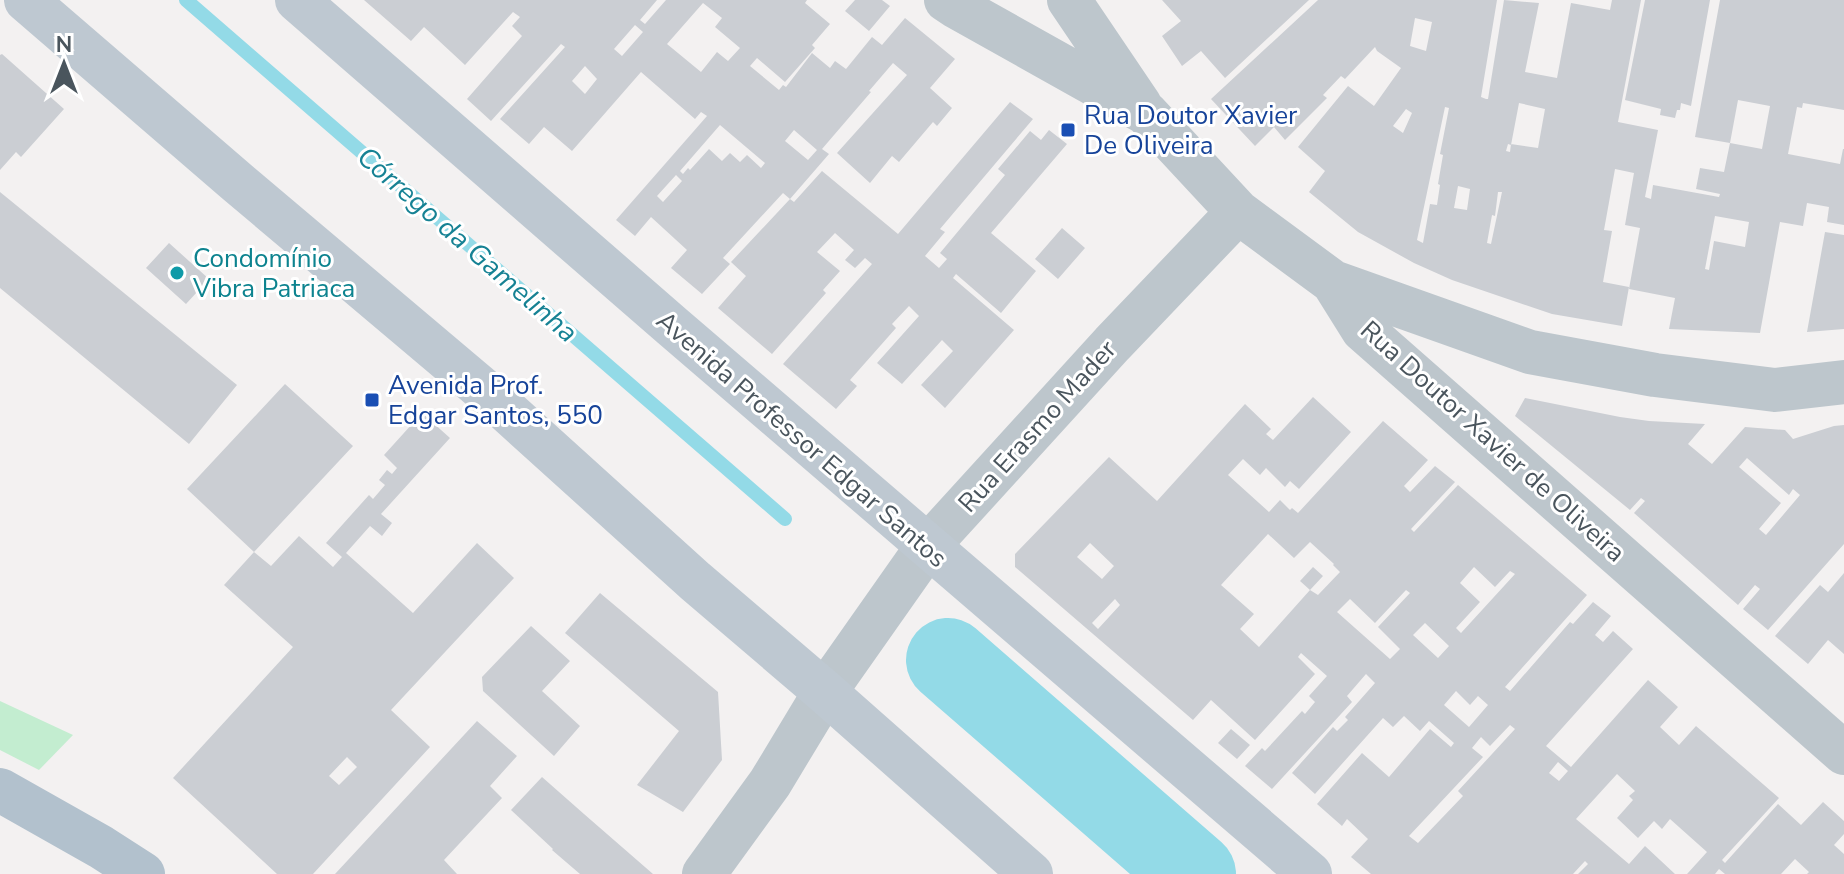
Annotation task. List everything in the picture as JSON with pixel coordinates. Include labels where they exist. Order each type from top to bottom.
[{"type":"main road","points":[[26,0],[487,393],[695,581],[1031,874]]},
{"type":"main road","name":"Avenida Professor Edgar Santos","points":[[297,0],[927,547],[1310,874]]},
{"type":"main road","points":[[0,790],[143,874]]},
{"type":"street","name":"Rua Doutor Xavier de Oliveira","points":[[946,0],[1146,113],[1238,212],[1333,282],[1363,330],[1844,753]]},
{"type":"street","points":[[1069,0],[1146,113]]},
{"type":"street","name":"Rua Erasmo Mader","points":[[704,874],[770,783],[825,692],[927,547],[1112,344],[1238,212]]},
{"type":"street","points":[[1333,282],[1530,352],[1655,375],[1775,390],[1844,382]]},
{"type":"green space","points":[[0,701],[73,735],[39,770],[0,750]]},
{"type":"building","points":[[364,0],[657,0],[640,20],[645,24],[666,0],[807,0],[805,3],[830,24],[812,45],[815,48],[785,82],[757,58],[750,66],[779,90],[783,85],[786,87],[812,53],[830,68],[835,61],[846,69],[872,37],[882,45],[905,18],[955,59],[930,88],[952,108],[937,126],[933,122],[899,162],[892,156],[870,183],[837,153],[907,75],[893,63],[822,149],[829,154],[790,199],[783,193],[723,258],[730,264],[702,294],[671,268],[687,250],[651,217],[635,236],[616,220],[707,116],[701,112],[695,119],[641,72],[572,151],[544,127],[529,144],[500,119],[565,47],[561,44],[491,121],[467,99],[522,36],[512,26],[520,17],[513,12],[465,65],[424,27],[411,41]],"holes":[[[703,3],[722,18],[715,27],[740,48],[728,61],[717,52],[701,72],[667,44]],[[635,25],[643,32],[622,56],[614,49]],[[585,66],[597,79],[585,94],[572,81]],[[720,125],[765,163],[761,168],[747,155],[740,162],[730,153],[722,161],[709,149],[683,174],[680,171]],[[794,130],[817,150],[808,160],[785,141]],[[676,175],[682,181],[663,202],[657,196]]]},
{"type":"building","points":[[855,0],[882,0],[890,6],[869,31],[845,11]]},
{"type":"building","points":[[1162,0],[1309,0],[1225,78],[1201,51],[1182,66],[1162,36],[1181,21]]},
{"type":"building","points":[[1318,0],[1497,0],[1481,97],[1488,99],[1504,0],[1539,3],[1525,72],[1557,78],[1571,3],[1610,10],[1612,0],[1641,0],[1618,122],[1658,130],[1645,197],[1651,199],[1653,185],[1719,197],[1720,194],[1696,189],[1700,168],[1724,172],[1730,143],[1695,137],[1720,0],[1844,0],[1844,110],[1803,103],[1802,108],[1797,107],[1788,154],[1840,164],[1844,149],[1844,225],[1827,222],[1829,207],[1807,203],[1803,226],[1780,222],[1760,333],[1669,329],[1675,298],[1629,289],[1640,228],[1625,225],[1634,173],[1615,169],[1604,230],[1612,231],[1603,282],[1629,287],[1622,326],[1552,314],[1452,280],[1358,232],[1309,192],[1325,171],[1298,147],[1348,86],[1374,106],[1401,68],[1375,47],[1345,79],[1341,76],[1323,95],[1327,98],[1285,140],[1274,127],[1255,146],[1211,99]],"holes":[[[1415,18],[1432,22],[1426,51],[1410,46]],[[1738,100],[1770,106],[1762,149],[1730,143]],[[1519,103],[1545,109],[1538,148],[1511,144]],[[1445,107],[1449,108],[1440,154],[1443,155],[1437,205],[1430,204],[1423,243],[1417,240]],[[1406,109],[1412,113],[1403,133],[1393,126]],[[1458,186],[1470,189],[1467,210],[1454,208]],[[1498,192],[1502,192],[1491,244],[1487,243],[1492,215],[1495,216]],[[1715,216],[1749,222],[1745,247],[1714,241],[1709,270],[1705,269]]]},
{"type":"building","points":[[1645,0],[1710,0],[1691,106],[1681,103],[1675,118],[1660,115],[1661,109],[1625,100]]},
{"type":"building","points":[[0,55],[64,109],[21,157],[16,152],[0,170]]},
{"type":"building","points":[[1010,102],[1033,119],[940,229],[945,232],[925,256],[939,268],[947,259],[940,253],[1005,175],[998,169],[1030,131],[1041,140],[1049,130],[1067,144],[991,233],[1036,271],[1001,313],[956,274],[953,278],[1014,330],[945,408],[921,385],[953,351],[942,340],[902,384],[877,363],[919,316],[909,306],[892,324],[896,328],[850,380],[857,386],[836,409],[783,364],[872,264],[865,258],[855,268],[845,260],[854,250],[835,233],[817,252],[840,271],[823,290],[826,293],[772,354],[718,308],[746,276],[731,262],[790,199],[794,202],[822,171],[898,234]]},
{"type":"building","points":[[0,192],[237,385],[189,444],[0,288]]},
{"type":"building","points":[[1062,228],[1085,248],[1058,279],[1035,259]]},
{"type":"building","points":[[1825,232],[1844,235],[1844,329],[1807,332]]},
{"type":"building","name":"Condomínio Vibra Patriaca","points":[[169,243],[209,279],[186,304],[146,268]]},
{"type":"building","points":[[285,384],[353,446],[254,552],[187,489]]},
{"type":"building","points":[[1313,397],[1351,432],[1299,489],[1290,481],[1285,487],[1266,468],[1260,475],[1243,459],[1228,475],[1269,512],[1280,500],[1298,513],[1383,421],[1428,460],[1404,486],[1410,492],[1435,466],[1455,482],[1411,529],[1414,532],[1458,485],[1587,595],[1505,687],[1510,691],[1570,622],[1573,624],[1593,602],[1611,616],[1595,635],[1603,642],[1613,631],[1633,649],[1546,746],[1571,767],[1648,680],[1678,707],[1660,727],[1679,745],[1696,726],[1779,798],[1722,860],[1725,863],[1778,804],[1801,825],[1823,802],[1844,821],[1844,834],[1834,845],[1844,854],[1844,874],[1807,874],[1809,872],[1795,859],[1781,874],[1725,874],[1719,869],[1715,874],[1687,874],[1707,852],[1670,819],[1662,829],[1654,821],[1638,838],[1617,818],[1633,800],[1629,796],[1635,791],[1617,774],[1576,819],[1629,864],[1645,846],[1675,874],[1578,874],[1588,864],[1585,861],[1573,874],[1371,874],[1351,857],[1368,839],[1347,819],[1342,826],[1317,804],[1362,753],[1389,777],[1430,729],[1451,747],[1454,743],[1429,721],[1420,731],[1404,716],[1393,727],[1383,718],[1315,794],[1292,773],[1333,727],[1337,731],[1348,720],[1345,717],[1375,683],[1366,674],[1347,696],[1352,702],[1272,789],[1245,766],[1262,748],[1265,751],[1302,711],[1305,714],[1315,702],[1309,696],[1327,676],[1301,653],[1298,657],[1315,674],[1255,740],[1211,700],[1193,720],[1015,567],[1015,554],[1109,457],[1157,501],[1245,404],[1271,429],[1266,434],[1273,440]],"holes":[[[1268,534],[1294,558],[1310,542],[1340,572],[1318,595],[1310,590],[1259,647],[1240,629],[1254,614],[1221,585]],[[1090,543],[1114,566],[1102,579],[1077,557]],[[1474,567],[1495,587],[1510,571],[1515,574],[1461,633],[1456,628],[1480,602],[1460,583]],[[1406,590],[1410,593],[1378,627],[1400,649],[1390,659],[1337,612],[1350,599],[1375,623]],[[1115,599],[1120,605],[1098,629],[1092,623]],[[1425,623],[1449,646],[1438,658],[1413,635]],[[1456,691],[1470,705],[1478,696],[1488,705],[1469,727],[1444,705]],[[1510,725],[1515,729],[1458,791],[1463,796],[1418,843],[1409,836],[1483,757],[1472,748],[1481,737],[1490,746]],[[1558,762],[1568,771],[1559,781],[1549,773]]]},
{"type":"building","points":[[1525,398],[1620,417],[1705,424],[1688,444],[1712,464],[1745,427],[1785,430],[1793,439],[1844,425],[1844,544],[1768,630],[1743,609],[1760,589],[1755,585],[1738,605],[1634,513],[1645,501],[1641,498],[1630,510],[1515,416]],"holes":[[[1747,458],[1789,495],[1793,489],[1800,495],[1766,535],[1759,529],[1781,503],[1739,467]]]},
{"type":"building","points":[[422,413],[450,438],[381,514],[392,523],[382,536],[370,526],[346,553],[413,613],[477,543],[514,578],[391,710],[430,747],[313,874],[277,874],[173,778],[293,647],[224,585],[254,552],[271,566],[299,536],[333,567],[342,557],[326,543],[369,495],[373,499],[385,485],[379,480],[387,470],[392,474],[397,468],[384,455]],"holes":[[[347,757],[357,767],[339,785],[329,776]]]},
{"type":"building","points":[[1313,567],[1323,576],[1310,590],[1300,581]]},
{"type":"building","points":[[1844,573],[1844,654],[1828,640],[1808,664],[1775,636],[1820,585],[1828,592]]},
{"type":"building","points":[[600,593],[718,692],[722,760],[683,812],[637,785],[679,731],[565,633]]},
{"type":"building","points":[[531,626],[570,661],[542,691],[580,726],[554,756],[483,691],[482,677]]},
{"type":"building","points":[[477,721],[517,756],[490,786],[502,798],[444,860],[457,874],[335,874]]},
{"type":"building","points":[[1231,729],[1250,745],[1237,759],[1218,743]]},
{"type":"building","points":[[542,777],[653,874],[580,874],[552,850],[511,810]]},
{"type":"waterway","name":"Córrego da Gamelinha","points":[[186,0],[785,519]]},
{"type":"waterway","name":"Córrego da Gamelinha","points":[[948,660],[1194,874]]},
{"type":"place","name":"Rua Doutor Xavier De Oliveira","points":[[1068,130]]},
{"type":"place","name":"Condomínio Vibra Patriaca","points":[[177,273]]},
{"type":"place","name":"Avenida Prof. Edgar Santos, 550","points":[[372,400]]}]
